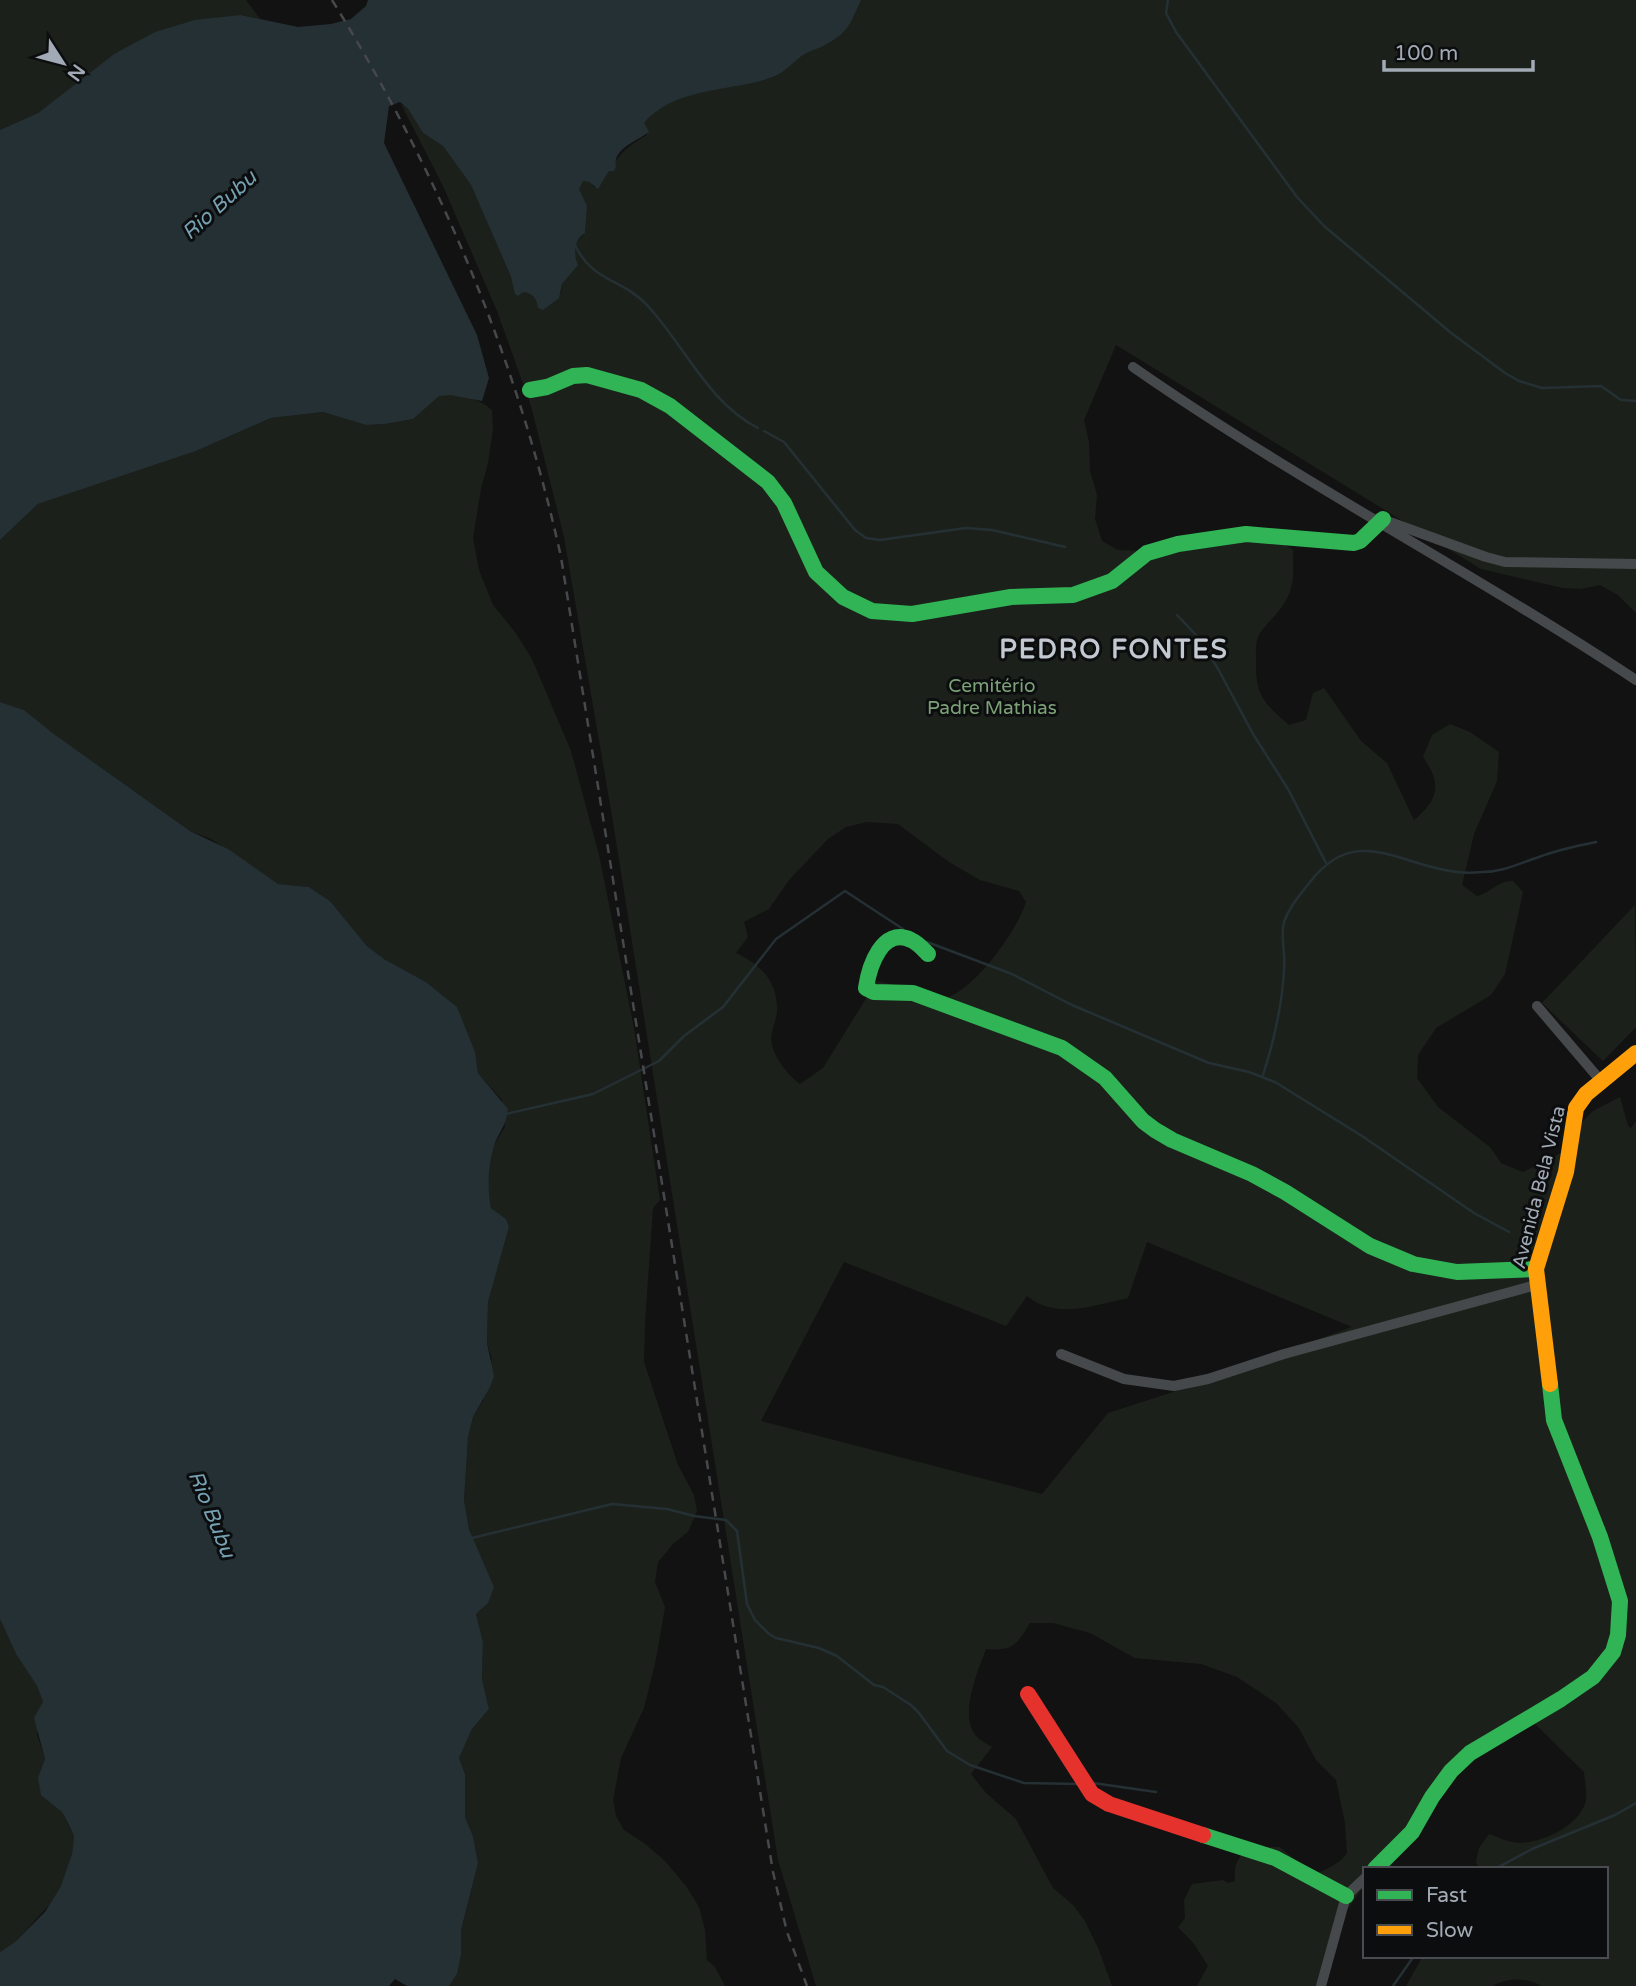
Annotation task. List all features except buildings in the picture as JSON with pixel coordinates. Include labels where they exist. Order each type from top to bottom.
[{"type":"street","points":[[1133,367],[1195,410],[1363,514],[1381,522],[1506,562],[1636,564]]},
{"type":"street","points":[[530,390],[547,387],[573,376],[587,375],[641,390],[670,406],[768,482],[780,496],[816,572],[843,597],[872,611],[912,614],[1011,597],[1073,595],[1112,581],[1140,557],[1178,544],[1246,534],[1354,543],[1360,541],[1381,522]]},
{"type":"street","points":[[1381,522],[1482,582],[1636,680]]},
{"type":"street","points":[[928,954],[909,939],[892,939],[884,944],[873,960],[866,988],[874,992],[913,993],[1062,1048],[1105,1078],[1143,1121],[1155,1130],[1252,1174],[1370,1246],[1413,1264],[1445,1272],[1536,1277]]},
{"type":"street","points":[[1537,1006],[1601,1081]]},
{"type":"street","name":"Avenida Bela Vista","points":[[1377,1867],[1412,1832],[1451,1771],[1470,1753],[1561,1699],[1593,1676],[1613,1653],[1618,1635],[1620,1601],[1612,1570],[1553,1420],[1536,1277],[1566,1172],[1576,1108],[1586,1094],[1636,1053]]},
{"type":"street","points":[[1061,1354],[1124,1379],[1174,1386],[1208,1379],[1536,1277]]},
{"type":"street","points":[[1028,1694],[1092,1794],[1109,1804],[1275,1858],[1346,1896]]},
{"type":"street","points":[[1321,1986],[1346,1896],[1363,1880]]},
{"type":"green space","points":[[0,0],[246,0],[260,19],[241,15],[114,54],[38,113],[0,130]]},
{"type":"green space","name":"Cemitério Padre Mathias","points":[[861,0],[1636,0],[1636,613],[1618,595],[1600,585],[1581,589],[1563,588],[1481,569],[1116,345],[1084,420],[1089,442],[1090,471],[1097,495],[1095,519],[1102,541],[1118,550],[1146,551],[1254,538],[1281,542],[1293,550],[1291,589],[1279,610],[1260,633],[1256,650],[1257,681],[1262,697],[1289,725],[1306,720],[1313,693],[1324,688],[1361,741],[1387,763],[1414,820],[1429,805],[1435,791],[1433,775],[1423,757],[1432,735],[1450,724],[1470,732],[1499,752],[1497,781],[1474,834],[1462,885],[1477,896],[1513,881],[1523,892],[1505,974],[1491,995],[1436,1028],[1418,1055],[1417,1078],[1438,1107],[1490,1147],[1501,1163],[1523,1172],[1569,1149],[1579,1125],[1593,1111],[1620,1097],[1628,1126],[1631,1128],[1636,1121],[1636,1986],[1541,1986],[1530,1981],[1517,1980],[1504,1981],[1493,1986],[1406,1986],[1422,1958],[1608,1958],[1608,1867],[1479,1867],[1476,1862],[1479,1848],[1489,1834],[1517,1843],[1530,1842],[1560,1830],[1583,1809],[1586,1800],[1584,1772],[1532,1721],[1464,1761],[1407,1849],[1386,1867],[1363,1867],[1363,1888],[1347,1910],[1324,1986],[1197,1986],[1208,1966],[1194,1944],[1178,1927],[1185,1918],[1184,1900],[1192,1884],[1235,1881],[1237,1862],[1241,1856],[1254,1849],[1280,1847],[1313,1875],[1336,1863],[1347,1853],[1345,1823],[1336,1780],[1316,1760],[1299,1728],[1276,1703],[1237,1677],[1201,1664],[1135,1658],[1090,1633],[1053,1623],[1030,1623],[1017,1642],[1008,1648],[986,1649],[971,1694],[969,1719],[978,1738],[992,1747],[971,1774],[986,1793],[1016,1819],[1053,1888],[1073,1905],[1085,1921],[1112,1986],[816,1986],[778,1860],[613,822],[564,537],[531,406],[497,311],[443,186],[401,104],[408,109],[423,133],[443,146],[471,185],[513,282],[530,292],[561,293],[577,242],[585,233],[587,207],[578,189],[583,181],[594,187],[601,184],[615,161],[647,135],[644,123],[656,111],[702,92],[776,76],[805,54],[839,35],[851,21]],"holes":[[[867,822],[898,824],[949,862],[980,880],[1019,891],[1026,902],[1013,930],[989,963],[961,990],[946,998],[929,1000],[903,988],[877,981],[823,1068],[800,1084],[783,1067],[772,1045],[777,1012],[775,991],[760,969],[736,953],[748,937],[744,922],[769,909],[789,880],[828,839],[846,827]],[[1147,1242],[1352,1327],[1108,1413],[1042,1494],[761,1421],[844,1262],[1006,1326],[1027,1296],[1038,1303],[1063,1309],[1089,1307],[1128,1298]]]},
{"type":"green space","points":[[439,395],[467,398],[481,402],[492,410],[493,429],[488,463],[473,538],[479,570],[493,605],[532,659],[571,751],[599,855],[634,1028],[660,1200],[653,1208],[644,1362],[678,1465],[694,1495],[697,1511],[688,1532],[674,1543],[658,1562],[655,1582],[665,1607],[656,1659],[644,1708],[621,1758],[613,1800],[616,1816],[624,1830],[665,1861],[699,1907],[705,1930],[707,1960],[715,1967],[725,1986],[449,1986],[457,1974],[461,1955],[461,1930],[478,1863],[473,1836],[465,1817],[465,1774],[459,1758],[472,1729],[489,1709],[482,1679],[483,1642],[476,1613],[480,1611],[494,1587],[469,1529],[464,1500],[468,1437],[473,1417],[483,1401],[492,1359],[487,1343],[488,1302],[509,1227],[506,1219],[491,1208],[487,1185],[494,1145],[505,1127],[502,1100],[478,1073],[457,1007],[426,982],[384,959],[367,946],[330,901],[309,887],[278,884],[211,839],[190,831],[24,710],[0,702],[0,540],[38,504],[196,451],[271,418],[323,412],[366,425],[385,424],[413,419]]},
{"type":"green space","points":[[1635,905],[1636,1027],[1603,1061],[1542,1003]]},
{"type":"green space","points":[[0,1619],[16,1654],[37,1686],[43,1703],[37,1735],[45,1759],[43,1766],[55,1805],[62,1812],[74,1836],[68,1869],[50,1904],[15,1942],[0,1952]]},
{"type":"water","name":"Rio Bubu","points":[[368,0],[861,0],[848,27],[833,41],[805,54],[770,78],[703,92],[656,111],[644,123],[649,132],[622,150],[614,171],[609,171],[598,189],[583,181],[579,189],[587,206],[585,233],[576,247],[578,265],[562,284],[559,298],[543,310],[538,308],[531,295],[523,292],[518,296],[515,294],[511,277],[471,185],[443,146],[423,133],[408,109],[400,102],[389,106],[384,143],[477,335],[489,378],[482,401],[450,395],[439,396],[413,419],[385,424],[366,425],[323,412],[271,418],[196,451],[38,504],[0,540],[0,130],[38,113],[114,54],[155,32],[195,20],[241,15],[298,27],[331,24],[351,19],[366,6]]},
{"type":"water","name":"Rio Bubu","points":[[0,702],[24,710],[190,831],[228,849],[278,884],[309,887],[330,901],[367,946],[384,959],[426,982],[457,1007],[475,1052],[478,1073],[508,1109],[494,1146],[489,1177],[491,1208],[506,1219],[509,1227],[488,1302],[487,1343],[494,1376],[473,1417],[468,1437],[464,1500],[469,1529],[494,1587],[488,1603],[476,1614],[483,1642],[482,1679],[489,1709],[472,1729],[459,1758],[465,1774],[465,1817],[473,1836],[478,1863],[461,1930],[461,1955],[457,1974],[449,1986],[407,1986],[395,1979],[389,1986],[0,1986],[0,1952],[15,1942],[45,1912],[61,1886],[72,1854],[74,1836],[62,1812],[41,1795],[38,1778],[45,1759],[34,1718],[43,1702],[0,1619]]},
{"type":"waterway","points":[[1168,0],[1166,13],[1176,32],[1297,197],[1324,226],[1450,332],[1519,381],[1542,388],[1601,386],[1621,400],[1636,401]]},
{"type":"waterway","points":[[575,245],[590,266],[638,296],[725,404],[758,428]]},
{"type":"waterway","points":[[764,431],[784,442],[855,530],[866,538],[880,540],[966,528],[992,530],[1065,547]]},
{"type":"waterway","points":[[1177,615],[1197,636],[1217,667],[1253,734],[1288,789],[1326,863]]},
{"type":"waterway","points":[[1263,1075],[1281,997],[1284,922],[1299,896],[1326,865],[1343,855],[1359,851],[1393,855],[1450,871],[1490,872],[1560,850],[1596,842]]},
{"type":"waterway","points":[[506,1114],[593,1094],[659,1061],[684,1036],[723,1007],[776,939],[845,891],[903,929]]},
{"type":"waterway","points":[[927,942],[1012,974],[1072,1005],[1209,1063],[1249,1072],[1275,1082],[1362,1136],[1474,1213],[1509,1232]]},
{"type":"waterway","points":[[472,1538],[612,1504],[667,1509],[726,1520],[737,1531],[747,1604],[755,1620],[769,1634],[837,1656],[874,1685],[883,1687],[911,1705],[947,1751],[970,1765],[1024,1783],[1079,1784]]},
{"type":"waterway","points":[[1093,1783],[1156,1792]]},
{"type":"waterway","points":[[1499,1867],[1532,1849],[1615,1815],[1636,1803]]},
{"type":"waterway","points":[[1393,1986],[1413,1958]]},
{"type":"railway","points":[[332,0],[407,132],[470,269],[522,410],[561,557],[773,1872],[787,1932],[807,1986]]},
{"type":"traffic: fast","points":[[530,390],[547,387],[573,376],[587,375],[641,390],[670,406],[768,482],[784,503],[816,572],[843,597],[872,611],[912,614],[1011,597],[1073,595],[1112,581],[1147,553],[1178,544],[1246,534],[1354,543],[1360,541],[1383,519]]},
{"type":"traffic: fast","points":[[928,954],[911,940],[901,937],[892,939],[885,943],[874,960],[866,988],[874,992],[913,993],[1062,1048],[1105,1078],[1143,1121],[1155,1130],[1252,1174],[1370,1246],[1413,1264],[1457,1272],[1536,1269]]},
{"type":"traffic: fast","points":[[1377,1867],[1412,1832],[1451,1771],[1470,1753],[1593,1677],[1613,1652],[1618,1635],[1620,1601],[1600,1537],[1554,1420],[1550,1384]]},
{"type":"traffic: fast","points":[[1203,1835],[1275,1858],[1346,1896]]},
{"type":"traffic: slow","points":[[1550,1384],[1536,1269],[1566,1172],[1576,1108],[1586,1094],[1636,1053]]},
{"type":"traffic: jam","points":[[1028,1694],[1092,1794],[1109,1804],[1203,1835]]},
{"type":"district","name":"PEDRO FONTES","points":[[1114,649]]}]
